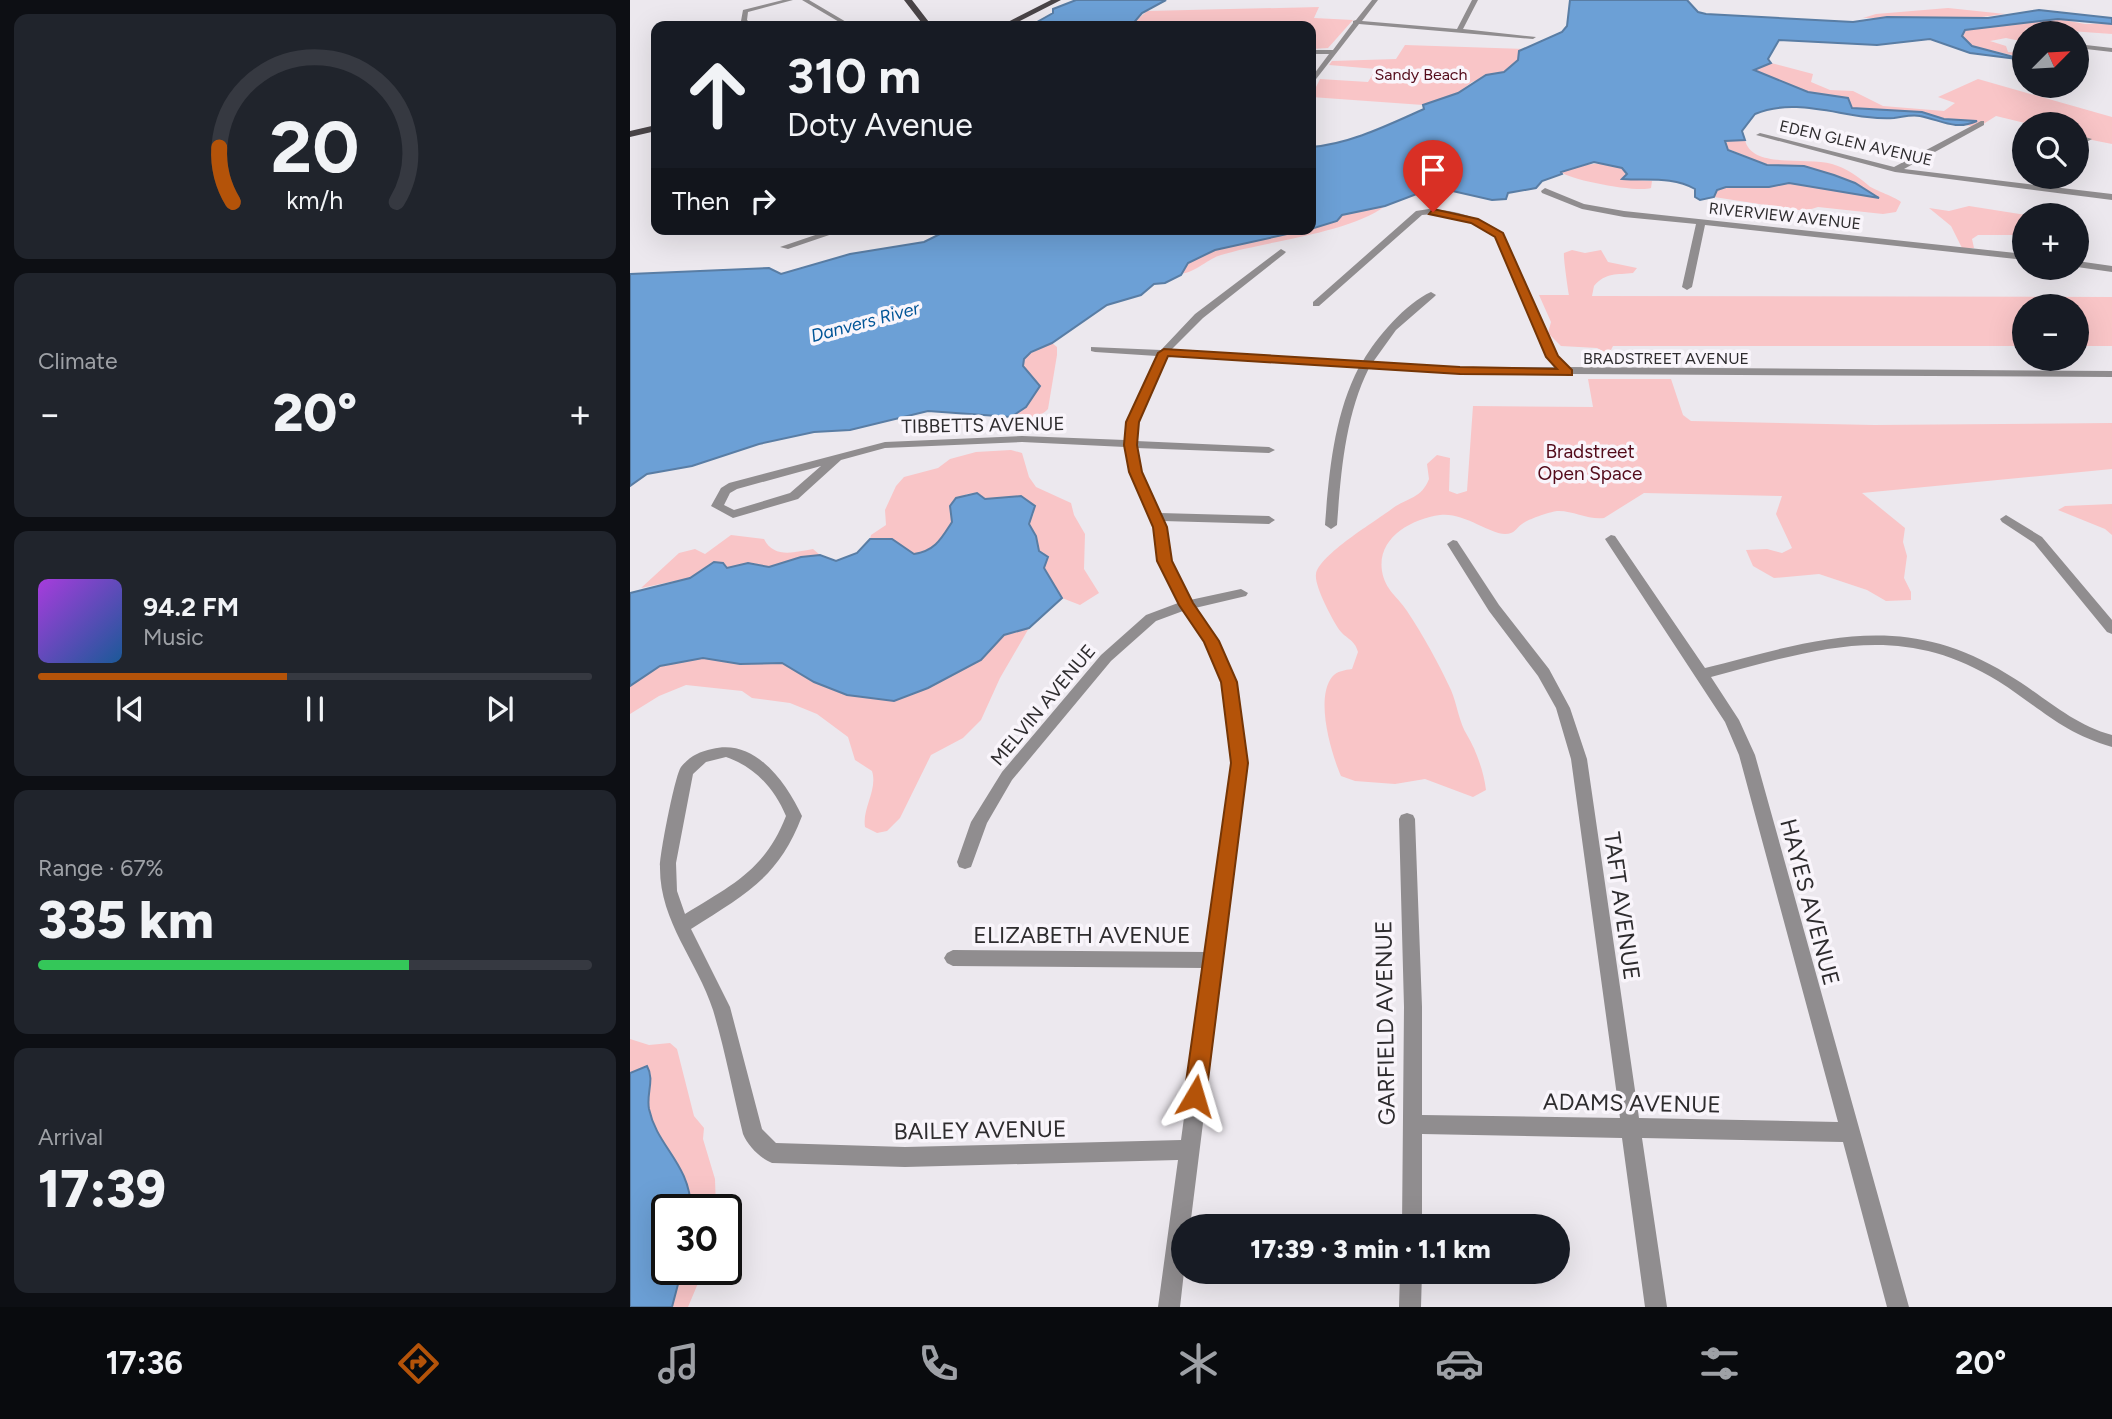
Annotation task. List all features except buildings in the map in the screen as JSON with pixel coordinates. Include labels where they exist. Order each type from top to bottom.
[{"type":"main road","points":[[908,0],[924,21]]},
{"type":"main road","points":[[1014,21],[1057,0]]},
{"type":"main road","points":[[630,134],[651,130]]},
{"type":"street","points":[[744,21],[745,11],[790,0]]},
{"type":"street","points":[[805,0],[841,21]]},
{"type":"street","points":[[1316,75],[1355,22],[1375,0]]},
{"type":"street","points":[[1459,30],[1475,0]]},
{"type":"street","points":[[1355,22],[1533,37]]},
{"type":"street","points":[[2090,47],[2112,50]]},
{"type":"street","points":[[1316,52],[1333,52]]},
{"type":"street","points":[[1316,64],[1323,65]]},
{"type":"street","points":[[1895,170],[1980,123]]},
{"type":"street","name":"EDEN GLEN AVENUE","points":[[1760,135],[1895,170],[2012,184]]},
{"type":"street","name":"EDEN GLEN AVENUE","points":[[2049,189],[2112,197]]},
{"type":"street","name":"RIVERVIEW AVENUE","points":[[1545,191],[1599,211],[2012,256]]},
{"type":"street","points":[[1316,304],[1423,212],[1474,221],[1500,235],[1552,357],[1568,373]]},
{"type":"street","points":[[1687,287],[1701,223]]},
{"type":"street","points":[[785,247],[823,235]]},
{"type":"street","points":[[1168,1307],[1240,763],[1229,682],[1211,641],[1186,605],[1164,561],[1160,527],[1135,472],[1130,445],[1132,422],[1164,353],[1199,316],[1281,252]]},
{"type":"street","points":[[2089,266],[2112,269]]},
{"type":"street","points":[[1331,525],[1346,416],[1367,363],[1388,334],[1431,295]]},
{"type":"street","name":"BRADSTREET AVENUE","points":[[1095,349],[1460,370],[1568,373],[2112,374]]},
{"type":"street","name":"TIBBETTS AVENUE","points":[[837,458],[810,485],[784,500],[733,514],[717,506],[724,491],[733,486],[876,446],[923,441],[1022,439],[1269,450]]},
{"type":"street","points":[[1154,517],[1269,520]]},
{"type":"street","points":[[2006,519],[2038,540],[2112,629]]},
{"type":"street","name":"HAYES AVENUE","points":[[1611,540],[1703,674],[1732,720],[1747,755],[1898,1307]]},
{"type":"street","name":"TAFT AVENUE","points":[[1453,544],[1494,608],[1544,673],[1563,708],[1579,759],[1606,968],[1632,1128],[1656,1307]]},
{"type":"street","name":"MELVIN AVENUE","points":[[965,862],[986,811],[1007,776],[1050,722],[1107,658],[1152,618],[1186,605],[1241,593]]},
{"type":"street","points":[[1703,674],[1838,640],[1871,637],[1907,640],[1944,649],[1979,664],[2066,724],[2112,741]]},
{"type":"street","points":[[726,751],[743,756],[763,770],[786,797],[794,816],[780,853],[768,868],[681,926],[669,891],[668,863],[686,772],[701,757],[726,751]]},
{"type":"street","name":"GARFIELD AVENUE","points":[[1407,819],[1412,1214]]},
{"type":"street","name":"BAILEY AVENUE","points":[[681,926],[721,1007],[753,1135],[772,1153],[905,1157],[1188,1150]]},
{"type":"street","name":"ELIZABETH AVENUE","points":[[953,958],[1212,960]]},
{"type":"street","name":"ADAMS AVENUE","points":[[1413,1124],[1850,1132]]},
{"type":"street","points":[[1410,1307],[1411,1284]]},
{"type":"green space","points":[[1319,7],[1314,18],[1353,20],[1328,48],[1316,49],[1316,21],[1136,21],[1147,11]]},
{"type":"green space","points":[[1948,8],[2005,14],[1974,18],[1863,18],[1876,14]]},
{"type":"green space","points":[[2112,23],[2112,34],[2090,32],[2090,24]]},
{"type":"green space","points":[[2012,24],[2012,39],[1990,41],[2006,46],[2012,55],[1972,46],[1962,36],[1963,31]]},
{"type":"green space","name":"Sandy Beach","points":[[1405,45],[1525,49],[1519,51],[1518,60],[1504,72],[1472,82],[1458,93],[1423,105],[1316,97],[1316,87],[1320,79],[1368,82],[1376,69],[1329,65],[1332,61],[1396,59]]},
{"type":"green space","points":[[1771,63],[1813,74],[1811,82],[1830,90],[1853,91],[1883,106],[1944,111],[1955,103],[1938,97],[1978,79],[2012,89],[2012,98],[2045,98],[2112,117],[2112,144],[2089,139],[2089,112],[2012,112],[2012,120],[1996,116],[1977,128],[1922,112],[1852,108],[1847,97],[1808,92],[1754,70]]},
{"type":"green space","points":[[1727,140],[1745,140],[1750,149],[1769,159],[1822,162],[1837,166],[1852,173],[1870,187],[1901,202],[1896,212],[1883,214],[1818,207],[1805,211],[1714,197],[1716,191],[1727,187],[1769,187],[1790,183],[1878,198],[1834,175],[1804,166],[1767,165],[1726,148]]},
{"type":"green space","points":[[1603,163],[1622,167],[1627,174],[1622,179],[1652,181],[1651,188],[1633,189],[1604,185],[1561,172],[1575,166]]},
{"type":"green space","points":[[1385,206],[1351,223],[1316,233],[1316,227],[1336,221],[1342,215]]},
{"type":"green space","points":[[1969,206],[2012,213],[2012,235],[1978,235],[1972,239],[1974,248],[1962,248],[1951,226],[1929,208],[1949,211]]},
{"type":"green space","points":[[1284,235],[1307,235],[1221,255],[1188,272],[1179,273],[1188,263],[1215,250]]},
{"type":"green space","points":[[1572,250],[1585,253],[1601,250],[1608,262],[1637,268],[1633,273],[1603,278],[1594,286],[1592,296],[2012,297],[2012,346],[1613,346],[1609,354],[1597,348],[1561,346],[1548,333],[1551,322],[1539,295],[1569,295],[1564,253]]},
{"type":"green space","points":[[2089,297],[2112,297],[2112,346],[2089,346]]},
{"type":"green space","points":[[1052,343],[1057,347],[1057,355],[1048,409],[1031,419],[1011,417],[1031,400],[1033,381],[1024,368],[1024,359],[1034,350]]},
{"type":"green space","name":"Bradstreet Open Space","points":[[1588,379],[1671,379],[1683,415],[1691,421],[1874,425],[2112,423],[2112,469],[1862,493],[1905,528],[1903,542],[1907,556],[1904,578],[1911,592],[1911,600],[1886,601],[1867,590],[1819,574],[1774,578],[1753,566],[1746,550],[1767,549],[1782,553],[1792,548],[1776,514],[1782,496],[1644,493],[1604,518],[1557,511],[1529,520],[1508,534],[1449,515],[1418,521],[1398,532],[1391,540],[1382,559],[1382,571],[1389,588],[1419,630],[1446,680],[1479,761],[1486,790],[1473,797],[1425,779],[1395,784],[1355,781],[1341,776],[1326,726],[1325,699],[1332,677],[1352,669],[1358,652],[1338,628],[1324,601],[1316,579],[1319,566],[1349,539],[1422,490],[1429,479],[1427,464],[1437,455],[1450,458],[1449,491],[1457,494],[1467,491],[1473,406],[1593,407]]},
{"type":"green space","points":[[1011,450],[1022,453],[1029,477],[1036,487],[1071,503],[1074,515],[1085,534],[1084,569],[1099,593],[1080,605],[1062,598],[1044,567],[1044,553],[1039,551],[1036,536],[1029,524],[1034,513],[1021,496],[985,499],[977,493],[967,494],[950,506],[952,522],[941,539],[927,550],[914,554],[892,539],[870,539],[871,535],[886,525],[885,510],[896,486],[904,477],[938,468],[950,459],[976,452]]},
{"type":"green space","points":[[2112,504],[2112,535],[2105,529],[2058,510],[2065,506]]},
{"type":"green space","points":[[731,535],[764,539],[779,552],[813,549],[820,555],[801,557],[762,568],[753,563],[726,568],[707,566],[690,578],[641,588],[679,553],[695,549],[705,554]]},
{"type":"green space","points":[[1029,628],[1000,678],[981,720],[963,738],[931,755],[900,818],[887,831],[877,833],[865,827],[873,785],[872,771],[855,760],[848,737],[817,714],[790,703],[752,698],[742,691],[686,685],[659,696],[630,714],[630,686],[660,666],[703,658],[740,664],[782,663],[814,682],[847,695],[886,700],[928,688],[981,660],[1004,635]]},
{"type":"green space","points":[[630,1039],[649,1045],[670,1043],[677,1049],[694,1116],[704,1128],[703,1139],[715,1179],[716,1194],[689,1194],[679,1167],[653,1122],[649,1109],[650,1076],[647,1066],[630,1073]]},
{"type":"green space","points":[[678,1285],[697,1285],[688,1307],[672,1307]]},
{"type":"water","points":[[1076,0],[1166,0],[1142,13],[1135,21],[1039,21],[1053,13],[1053,9]]},
{"type":"water","points":[[1570,0],[1687,0],[1698,12],[1706,14],[1853,22],[1887,17],[1988,18],[2039,10],[2112,18],[2112,24],[2058,19],[2012,21],[2012,24],[1965,30],[1962,36],[1972,46],[2012,58],[1970,53],[1930,39],[1877,45],[1779,40],[1768,59],[1771,63],[1754,70],[1808,92],[1848,98],[1852,108],[1922,112],[1944,119],[1977,121],[1955,125],[1917,115],[1877,118],[1789,107],[1755,114],[1742,131],[1745,140],[1725,141],[1728,150],[1767,165],[1804,166],[1855,183],[1879,198],[1789,183],[1769,187],[1726,187],[1717,190],[1714,197],[1700,200],[1695,197],[1695,189],[1686,185],[1668,181],[1622,179],[1627,174],[1622,168],[1594,162],[1561,172],[1562,174],[1542,181],[1536,188],[1508,193],[1506,199],[1492,200],[1435,187],[1385,206],[1342,215],[1337,221],[1316,227],[1316,146],[1369,133],[1424,109],[1423,105],[1458,93],[1486,75],[1504,72],[1518,60],[1519,51],[1562,32],[1567,26]]},
{"type":"water","name":"Danvers River","points":[[938,235],[1283,235],[1215,250],[1188,263],[1181,275],[1165,283],[1154,284],[1141,295],[1107,305],[1052,343],[1031,352],[1024,359],[1023,366],[1040,386],[1026,407],[1011,417],[928,411],[850,430],[814,432],[759,444],[692,466],[647,474],[630,486],[630,274],[769,268],[781,274],[850,254],[924,242]]},
{"type":"water","points":[[977,493],[985,499],[1021,496],[1035,506],[1029,524],[1036,536],[1039,551],[1048,557],[1044,568],[1062,598],[1029,628],[1004,635],[981,660],[928,688],[894,701],[847,695],[814,682],[782,663],[740,664],[703,658],[660,666],[630,686],[630,593],[690,578],[714,562],[723,563],[727,568],[748,563],[769,567],[801,557],[820,555],[836,561],[857,553],[870,539],[892,539],[914,554],[921,552],[937,543],[952,522],[950,506],[956,498]]},
{"type":"water","points":[[647,1066],[650,1076],[649,1109],[653,1122],[679,1167],[689,1193],[651,1194],[651,1285],[678,1285],[672,1307],[630,1307],[630,1073]]},
{"type":"route","points":[[1195,1096],[1222,879],[1240,763],[1229,682],[1211,641],[1186,605],[1164,561],[1160,527],[1135,472],[1130,445],[1132,422],[1164,353],[1460,370],[1568,373],[1552,357],[1507,246],[1500,235],[1474,221],[1433,212]]}]
